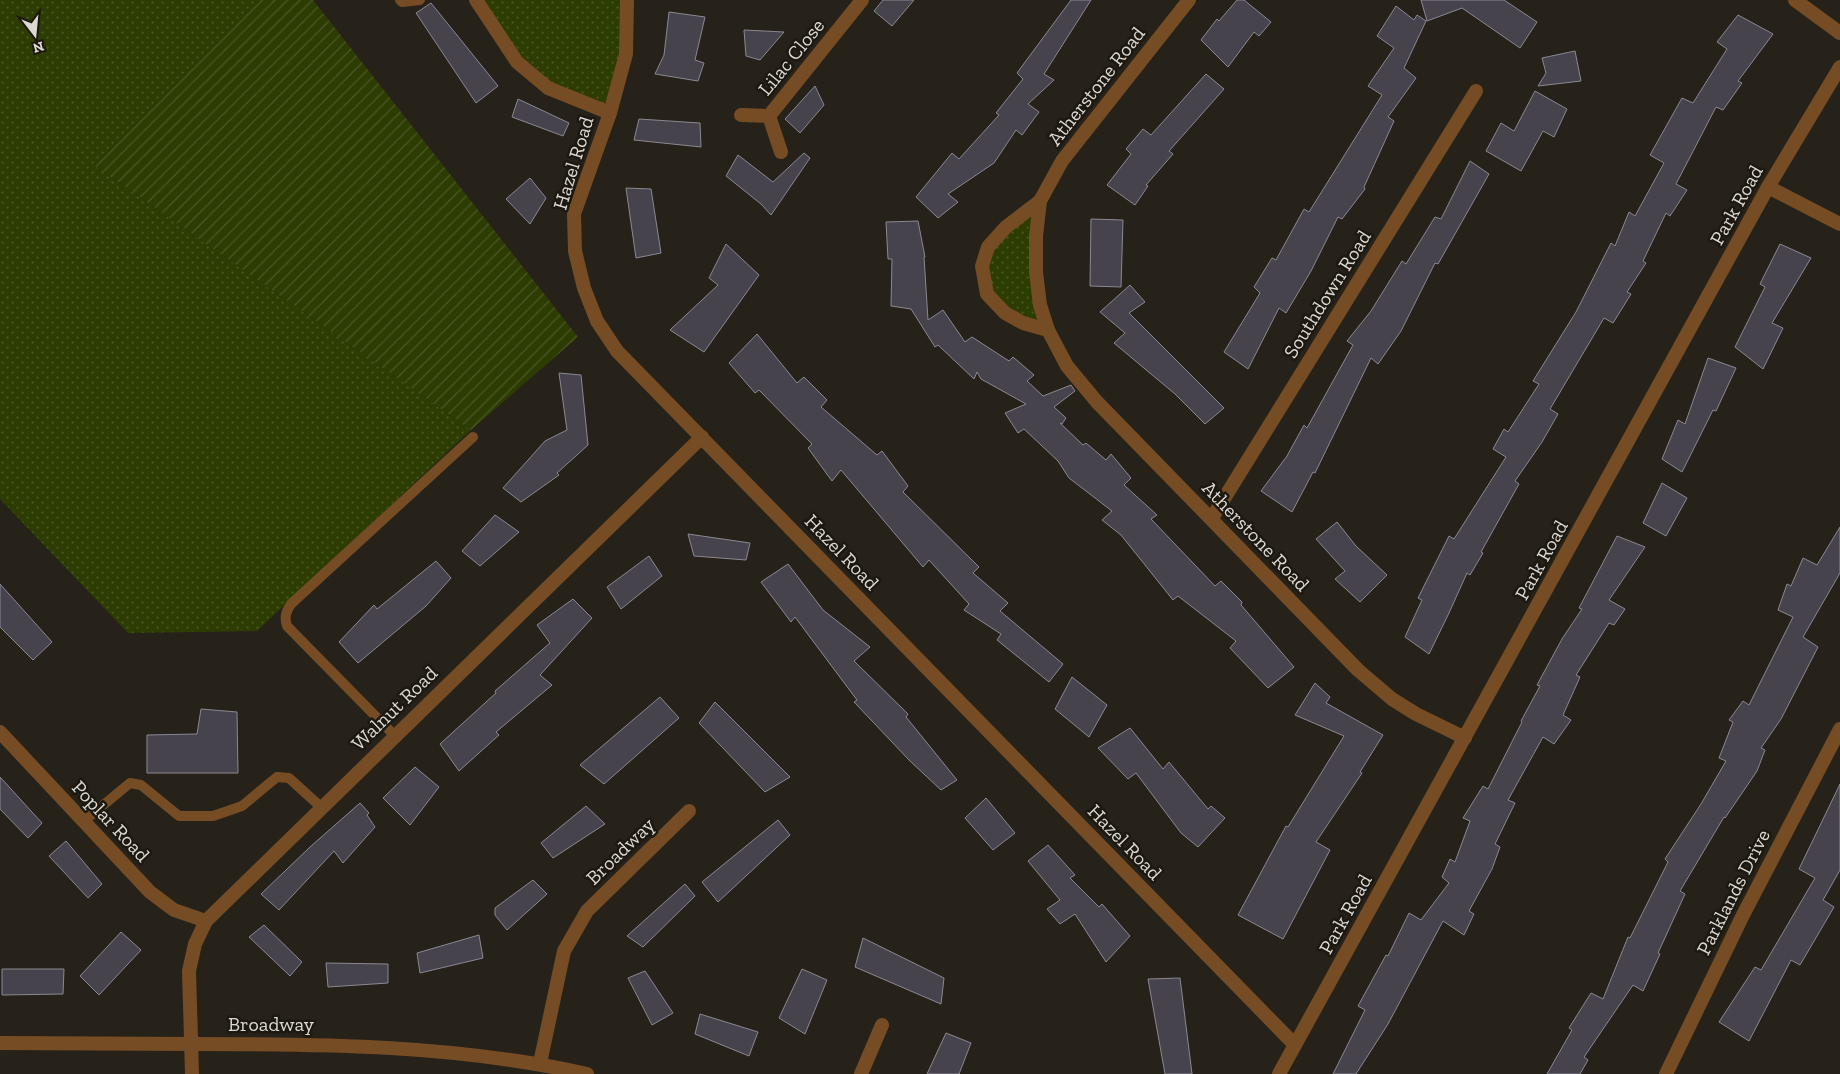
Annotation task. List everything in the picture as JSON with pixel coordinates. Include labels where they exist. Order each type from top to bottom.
[{"type":"street","points":[[476,0],[517,62],[548,88],[610,113]]},
{"type":"street","name":"Hazel Road","points":[[627,0],[626,54],[610,113],[574,214],[575,251],[584,288],[597,321],[618,351],[1295,1045]]},
{"type":"street","name":"Lilac Close","points":[[769,116],[862,0]]},
{"type":"street","name":"Atherstone Road","points":[[1189,0],[1062,160],[1040,201],[1036,236],[1036,272],[1040,305],[1048,330],[1067,366],[1097,402],[1358,670],[1392,699],[1416,714],[1466,738]]},
{"type":"street","points":[[1795,0],[1840,33]]},
{"type":"street","name":"Park Road","points":[[1279,1074],[1466,738],[1768,187],[1840,67]]},
{"type":"street","name":"Southdown Road","points":[[1212,518],[1476,91]]},
{"type":"street","name":"Lilac Close","points":[[741,115],[769,116]]},
{"type":"street","name":"Lilac Close","points":[[769,116],[781,152]]},
{"type":"street","points":[[1768,187],[1840,224]]},
{"type":"street","name":"Atherstone Road","points":[[1040,201],[1000,234],[988,247],[982,266],[987,294],[1006,313],[1024,323],[1048,330]]},
{"type":"street","name":"Walnut Road","points":[[192,1074],[189,971],[194,944],[206,921],[702,437]]},
{"type":"street","name":"Parklands Drive","points":[[1666,1074],[1743,915],[1840,729]]},
{"type":"street","name":"Poplar Road","points":[[0,732],[150,892],[174,910],[206,921]]},
{"type":"street","name":"Broadway","points":[[540,1063],[564,951],[587,911],[688,811]]},
{"type":"street","points":[[861,1074],[882,1025]]},
{"type":"street","name":"Broadway","points":[[0,1043],[326,1044],[444,1051],[540,1063],[588,1074]]},
{"type":"lane","points":[[400,0],[402,2],[420,0]]},
{"type":"lane","points":[[395,736],[287,626],[286,613],[290,604],[473,437]]},
{"type":"lane","points":[[84,821],[130,784],[140,785],[179,816],[213,816],[242,806],[276,777],[289,778],[322,808]]},
{"type":"green space","points":[[0,0],[257,0],[94,165],[471,430],[257,631],[128,633],[0,499]]},
{"type":"green space","points":[[257,0],[313,0],[578,337],[471,430],[94,165]]},
{"type":"green space","points":[[476,0],[627,0],[626,54],[610,113],[548,88],[517,62]]},
{"type":"green space","points":[[1040,201],[1036,236],[1048,330],[1023,323],[987,294],[988,247]]},
{"type":"building","points":[[883,0],[914,0],[892,26],[874,11]]},
{"type":"building","points":[[1071,0],[1091,0],[1044,74],[1054,80],[1028,104],[1039,112],[1022,135],[1016,130],[994,163],[948,194],[958,202],[938,218],[916,197],[952,153],[959,159],[999,115],[996,113],[1023,79],[1017,73]]},
{"type":"building","points":[[1237,0],[1244,0],[1271,22],[1259,36],[1254,32],[1228,67],[1201,40],[1217,19],[1219,21]]},
{"type":"building","points":[[1421,0],[1504,0],[1537,22],[1520,48],[1462,8],[1427,21]]},
{"type":"building","points":[[431,3],[498,86],[476,103],[416,13]]},
{"type":"building","points":[[1396,6],[1414,20],[1417,15],[1426,21],[1404,68],[1416,78],[1388,117],[1394,121],[1364,187],[1365,189],[1342,219],[1338,217],[1311,271],[1286,313],[1279,308],[1248,369],[1224,352],[1260,293],[1254,287],[1272,258],[1276,260],[1304,209],[1309,212],[1382,95],[1368,86],[1394,48],[1377,36]]},
{"type":"building","points":[[669,12],[705,17],[695,60],[704,63],[698,81],[655,74],[664,55]]},
{"type":"building","points":[[1738,15],[1773,34],[1738,81],[1742,83],[1723,110],[1716,107],[1676,184],[1687,190],[1670,216],[1666,213],[1643,261],[1646,263],[1627,292],[1631,294],[1613,323],[1604,318],[1550,409],[1558,414],[1542,442],[1515,481],[1519,484],[1481,552],[1483,553],[1470,575],[1467,573],[1429,654],[1405,637],[1422,600],[1418,598],[1449,536],[1454,539],[1506,457],[1493,449],[1504,429],[1508,432],[1539,384],[1533,381],[1576,312],[1611,243],[1615,246],[1629,212],[1635,216],[1664,163],[1650,155],[1682,98],[1693,103],[1727,49],[1717,42]]},
{"type":"building","points":[[744,30],[784,32],[760,60],[746,56]]},
{"type":"building","points":[[1575,51],[1581,81],[1538,86],[1546,73],[1542,58]]},
{"type":"building","points":[[1206,74],[1224,89],[1169,151],[1173,154],[1146,185],[1148,186],[1135,205],[1107,185],[1131,154],[1126,149],[1143,129],[1151,135]]},
{"type":"building","points":[[815,86],[824,105],[800,133],[785,119]]},
{"type":"building","points":[[1535,91],[1567,109],[1554,137],[1543,131],[1521,171],[1486,151],[1501,123],[1514,131]]},
{"type":"building","points":[[518,99],[569,123],[563,136],[512,117]]},
{"type":"building","points":[[639,119],[700,123],[701,147],[634,140]]},
{"type":"building","points":[[804,153],[810,158],[771,215],[761,204],[726,176],[738,155],[773,182]]},
{"type":"building","points":[[1470,161],[1489,174],[1438,264],[1435,263],[1401,331],[1378,364],[1371,358],[1315,473],[1313,472],[1292,512],[1261,491],[1287,456],[1304,425],[1307,428],[1353,345],[1347,341],[1371,311],[1402,261],[1406,264],[1435,217],[1441,219]]},
{"type":"building","points":[[530,178],[546,198],[530,224],[506,199]]},
{"type":"building","points":[[626,188],[651,189],[661,253],[636,258]]},
{"type":"building","points":[[1091,219],[1123,220],[1121,287],[1090,286]]},
{"type":"building","points":[[918,221],[925,257],[928,320],[943,310],[965,342],[972,337],[1009,361],[1013,357],[1034,375],[1027,381],[1043,396],[1071,385],[1075,391],[1054,407],[1066,418],[1062,424],[1060,423],[1083,445],[1086,443],[1106,460],[1111,454],[1131,478],[1124,485],[1157,515],[1151,519],[1215,586],[1221,581],[1242,602],[1241,605],[1294,667],[1268,688],[1230,648],[1236,641],[1178,596],[1173,600],[1121,535],[1102,520],[1112,511],[1069,478],[1058,461],[1024,429],[1018,433],[1005,413],[1026,404],[981,379],[977,372],[974,379],[938,345],[935,347],[911,309],[891,306],[892,259],[888,259],[886,222]]},
{"type":"building","points":[[726,244],[759,275],[704,352],[670,330],[718,285],[709,278]]},
{"type":"building","points":[[1780,244],[1811,258],[1772,323],[1783,328],[1763,369],[1735,347],[1765,287],[1760,284]]},
{"type":"building","points":[[1130,285],[1145,302],[1129,313],[1224,408],[1205,424],[1175,394],[1114,343],[1125,333],[1100,312]]},
{"type":"building","points":[[757,334],[797,383],[804,377],[827,400],[821,407],[877,455],[882,451],[908,486],[903,492],[979,567],[973,573],[1008,603],[1000,611],[1063,664],[1049,682],[997,640],[1001,634],[964,610],[969,604],[929,560],[923,567],[841,470],[832,481],[808,448],[812,444],[759,390],[755,393],[729,363]]},
{"type":"building","points":[[1708,358],[1736,368],[1716,411],[1713,410],[1682,472],[1662,459],[1678,420],[1685,424]]},
{"type":"building","points":[[559,373],[581,375],[588,445],[557,473],[559,475],[521,502],[503,488],[545,441],[567,430]]},
{"type":"building","points":[[1662,483],[1687,498],[1666,536],[1643,523]]},
{"type":"building","points":[[495,515],[519,532],[480,566],[462,551]]},
{"type":"building","points":[[1337,522],[1356,546],[1387,575],[1360,602],[1335,579],[1345,571],[1316,539]]},
{"type":"building","points":[[1840,527],[1840,573],[1803,637],[1818,647],[1781,719],[1761,748],[1765,750],[1757,771],[1724,817],[1680,891],[1685,894],[1643,991],[1633,985],[1584,1057],[1588,1060],[1580,1074],[1547,1074],[1572,1030],[1569,1028],[1591,993],[1603,999],[1628,937],[1630,938],[1668,862],[1665,859],[1726,761],[1719,758],[1733,722],[1729,720],[1743,701],[1749,705],[1793,617],[1778,610],[1787,584],[1791,586],[1803,558],[1817,565]]},
{"type":"building","points":[[688,534],[750,543],[746,560],[694,556]]},
{"type":"building","points":[[1617,536],[1645,547],[1609,600],[1625,609],[1614,625],[1609,623],[1576,675],[1580,677],[1563,715],[1571,720],[1554,744],[1543,737],[1508,800],[1515,803],[1495,844],[1500,847],[1492,869],[1469,911],[1474,914],[1464,935],[1443,921],[1388,1024],[1356,1074],[1333,1074],[1365,1010],[1358,1006],[1386,955],[1388,956],[1409,913],[1421,920],[1449,883],[1442,877],[1450,859],[1455,862],[1470,821],[1463,818],[1483,786],[1488,789],[1540,686],[1537,685],[1562,639],[1582,609],[1579,608]]},
{"type":"building","points":[[649,556],[662,576],[621,609],[607,587]]},
{"type":"building","points":[[436,561],[451,578],[426,606],[358,663],[339,642],[374,605],[377,609]]},
{"type":"building","points":[[788,564],[823,610],[870,647],[854,661],[908,714],[906,717],[957,780],[941,790],[910,761],[854,702],[857,700],[795,617],[791,622],[761,582]]},
{"type":"building","points":[[0,584],[52,642],[33,660],[0,627]]},
{"type":"building","points":[[573,599],[592,618],[540,675],[552,685],[496,732],[499,735],[459,771],[440,744],[496,693],[495,691],[550,643],[537,625]]},
{"type":"building","points":[[1072,677],[1107,705],[1089,737],[1055,709]]},
{"type":"building","points":[[1315,683],[1330,697],[1326,703],[1383,735],[1360,772],[1362,773],[1316,842],[1330,850],[1283,939],[1238,915],[1286,826],[1288,827],[1344,736],[1295,715]]},
{"type":"building","points":[[660,697],[679,718],[604,784],[580,765]]},
{"type":"building","points":[[715,702],[790,777],[765,792],[699,723]]},
{"type":"building","points":[[201,709],[237,712],[238,773],[147,773],[147,735],[197,734]]},
{"type":"building","points":[[1130,728],[1163,769],[1169,762],[1208,809],[1211,806],[1225,818],[1198,847],[1181,833],[1136,773],[1128,779],[1098,748]]},
{"type":"building","points":[[415,767],[439,787],[410,825],[383,798]]},
{"type":"building","points":[[0,777],[42,823],[28,838],[0,809]]},
{"type":"building","points":[[1840,784],[1840,870],[1823,900],[1834,907],[1800,965],[1791,960],[1749,1041],[1719,1022],[1755,967],[1761,970],[1815,878],[1799,869]]},
{"type":"building","points":[[986,798],[1015,833],[993,850],[965,818]]},
{"type":"building","points":[[360,803],[369,813],[367,815],[375,827],[343,863],[334,851],[279,910],[261,894],[310,847]]},
{"type":"building","points":[[586,806],[605,824],[553,858],[541,843]]},
{"type":"building","points":[[778,820],[790,835],[718,902],[702,882]]},
{"type":"building","points":[[66,841],[102,884],[88,898],[49,856]]},
{"type":"building","points":[[1048,845],[1075,875],[1070,878],[1099,907],[1102,904],[1130,936],[1106,962],[1075,914],[1060,924],[1047,909],[1060,900],[1028,861]]},
{"type":"building","points":[[533,880],[547,894],[507,930],[495,915],[495,908]]},
{"type":"building","points":[[685,884],[695,896],[643,947],[627,936]]},
{"type":"building","points":[[264,925],[302,962],[290,976],[249,937]]},
{"type":"building","points":[[121,932],[141,950],[99,995],[80,976]]},
{"type":"building","points":[[479,935],[483,958],[420,973],[417,953]]},
{"type":"building","points":[[863,938],[944,978],[941,1004],[855,967]]},
{"type":"building","points":[[326,963],[388,964],[388,983],[328,987]]},
{"type":"building","points":[[2,969],[64,969],[63,994],[2,995]]},
{"type":"building","points":[[802,969],[827,980],[805,1034],[779,1018]]},
{"type":"building","points":[[645,971],[673,1013],[652,1025],[628,978]]},
{"type":"building","points":[[1180,978],[1192,1074],[1165,1074],[1148,979]]},
{"type":"building","points":[[700,1014],[758,1032],[749,1056],[695,1034]]},
{"type":"building","points":[[946,1033],[971,1043],[959,1074],[927,1074]]}]
